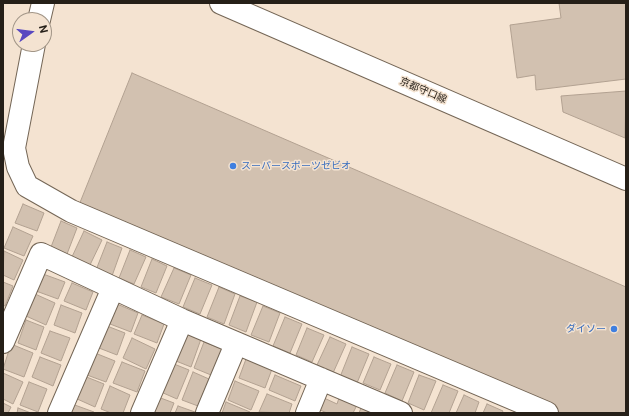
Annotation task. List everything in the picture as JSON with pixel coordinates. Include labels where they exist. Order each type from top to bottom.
[{"type":"street","name":"京都守口線","points":[[221,3],[626,179]]},
{"type":"street","points":[[32,52],[14,148],[18,167],[27,186],[71,211],[547,413]]},
{"type":"street","points":[[3,342],[41,254],[236,344],[401,413]]},
{"type":"street","points":[[58,413],[113,288]]},
{"type":"street","points":[[142,413],[182,320]]},
{"type":"street","points":[[208,413],[236,344]]},
{"type":"street","points":[[307,413],[321,379]]},
{"type":"building","points":[[559,3],[626,3],[626,79],[536,90],[535,75],[517,78],[510,25],[561,18]]},
{"type":"building","points":[[132,73],[626,287],[626,413],[561,413],[79,205]]},
{"type":"building","points":[[626,91],[625,138],[563,112],[561,96]]},
{"type":"building","points":[[23,204],[44,213],[37,231],[15,223]]},
{"type":"building","points":[[61,221],[77,228],[67,254],[51,247]]},
{"type":"building","points":[[13,227],[33,236],[24,256],[4,248]]},
{"type":"building","points":[[84,231],[102,240],[89,267],[71,259]]},
{"type":"building","points":[[107,242],[122,248],[112,276],[96,270]]},
{"type":"building","points":[[130,250],[146,257],[134,284],[119,278]]},
{"type":"building","points":[[4,251],[23,260],[14,280],[3,275]]},
{"type":"building","points":[[152,259],[167,266],[156,293],[141,287]]},
{"type":"building","points":[[174,268],[191,275],[179,304],[161,297]]},
{"type":"building","points":[[43,274],[65,282],[58,299],[36,291]]},
{"type":"building","points":[[195,278],[212,285],[200,314],[183,307]]},
{"type":"building","points":[[3,282],[13,286],[5,306],[3,305]]},
{"type":"building","points":[[72,283],[93,292],[86,310],[64,301]]},
{"type":"building","points":[[219,287],[235,294],[224,324],[207,317]]},
{"type":"building","points":[[35,294],[55,303],[46,325],[26,316]]},
{"type":"building","points":[[240,296],[257,302],[246,332],[229,325]]},
{"type":"building","points":[[117,304],[138,313],[131,332],[110,324]]},
{"type":"building","points":[[61,305],[82,313],[75,333],[54,325]]},
{"type":"building","points":[[263,306],[280,313],[269,342],[251,335]]},
{"type":"building","points":[[142,315],[164,324],[157,343],[134,334]]},
{"type":"building","points":[[285,317],[302,324],[290,353],[273,346]]},
{"type":"building","points":[[26,320],[44,327],[36,350],[18,343]]},
{"type":"building","points":[[107,326],[125,333],[117,355],[99,348]]},
{"type":"building","points":[[307,328],[324,335],[312,362],[296,355]]},
{"type":"building","points":[[50,331],[70,338],[61,361],[41,353]]},
{"type":"building","points":[[186,333],[201,339],[191,367],[176,361]]},
{"type":"building","points":[[330,337],[346,344],[333,373],[317,365]]},
{"type":"building","points":[[132,338],[155,349],[146,369],[123,358]]},
{"type":"building","points":[[204,342],[222,349],[211,375],[194,368]]},
{"type":"building","points":[[11,344],[33,353],[24,377],[3,369]]},
{"type":"building","points":[[352,347],[369,354],[357,383],[340,377]]},
{"type":"building","points":[[95,353],[115,361],[106,382],[87,375]]},
{"type":"building","points":[[40,357],[61,365],[53,386],[32,377]]},
{"type":"building","points":[[374,357],[391,364],[380,390],[363,383]]},
{"type":"building","points":[[246,359],[272,369],[265,388],[239,378]]},
{"type":"building","points":[[122,362],[145,371],[137,392],[113,383]]},
{"type":"building","points":[[174,364],[189,370],[177,399],[161,392]]},
{"type":"building","points":[[397,365],[414,372],[402,401],[385,393]]},
{"type":"building","points":[[193,372],[209,379],[198,406],[182,400]]},
{"type":"building","points":[[3,373],[23,382],[13,404],[3,399]]},
{"type":"building","points":[[275,375],[301,386],[295,401],[269,390]]},
{"type":"building","points":[[419,375],[436,381],[424,410],[408,403]]},
{"type":"building","points":[[84,376],[104,384],[95,407],[75,398]]},
{"type":"building","points":[[235,381],[259,391],[251,410],[228,400]]},
{"type":"building","points":[[29,382],[47,389],[38,412],[20,405]]},
{"type":"building","points":[[443,385],[458,391],[449,413],[431,413]]},
{"type":"building","points":[[110,386],[130,395],[123,413],[111,413],[101,409]]},
{"type":"building","points":[[267,394],[292,404],[289,413],[259,412]]},
{"type":"building","points":[[464,395],[479,402],[475,413],[456,413]]},
{"type":"building","points":[[158,397],[174,403],[170,413],[153,413]]},
{"type":"building","points":[[324,398],[337,404],[339,398],[357,405],[353,413],[327,413],[318,409]]},
{"type":"building","points":[[226,402],[250,412],[250,413],[222,413]]},
{"type":"building","points":[[3,403],[11,407],[8,413],[3,413]]},
{"type":"building","points":[[72,404],[94,412],[69,413]]},
{"type":"building","points":[[487,404],[503,411],[502,413],[483,413]]},
{"type":"building","points":[[178,406],[195,412],[175,413]]},
{"type":"building","points":[[18,408],[31,413],[17,413]]},
{"type":"building","points":[[361,408],[372,413],[359,413]]},
{"type":"place","name":"スーパースポーツゼビオ","points":[[233,166]]},
{"type":"place","name":"ダイソー","points":[[614,329]]}]
